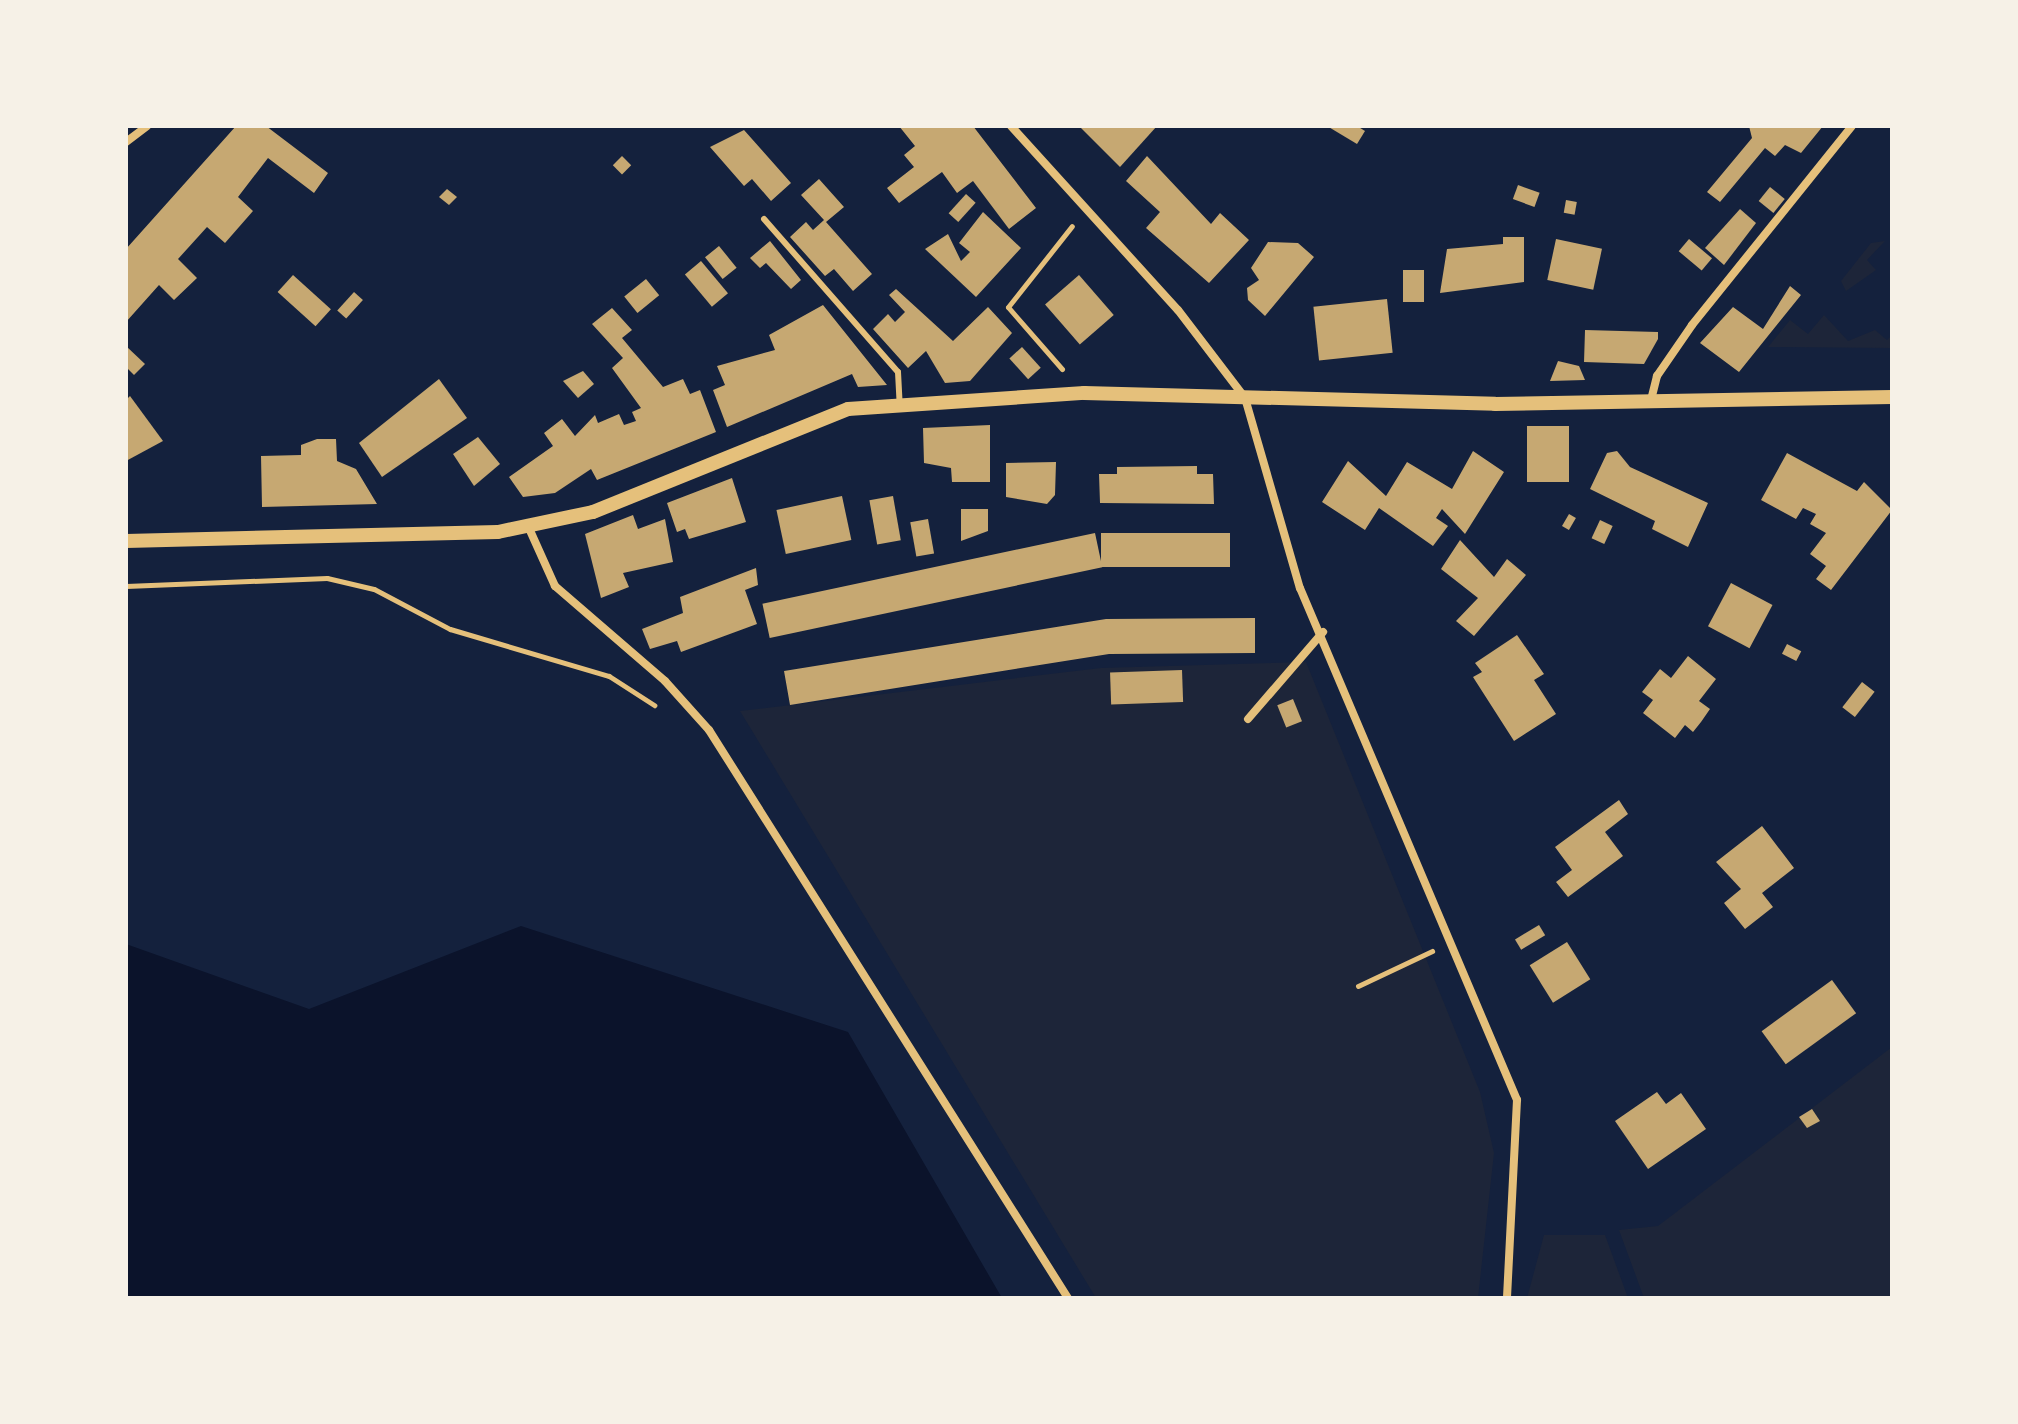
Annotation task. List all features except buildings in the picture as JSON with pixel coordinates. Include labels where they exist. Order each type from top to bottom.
[{"type":"street","points":[[126,142],[147,126]]},
{"type":"street","points":[[1011,126],[1178,310],[1245,398],[1300,588],[1323,632],[1517,1100],[1507,1298]]},
{"type":"street","points":[[1651,400],[1657,376],[1692,325],[1852,126]]},
{"type":"street","points":[[126,541],[528,526],[593,512],[848,409],[1084,393],[1245,398],[1651,400],[1892,397]]},
{"type":"street","points":[[528,526],[555,586],[665,681],[709,730],[1068,1298]]},
{"type":"street","points":[[1248,719],[1323,632]]},
{"type":"lane","points":[[764,219],[898,372],[900,405]]},
{"type":"path","points":[[1084,393],[1008,307],[1085,210]]},
{"type":"path","points":[[126,586],[327,578],[374,589],[450,629],[609,676],[662,711]]},
{"type":"path","points":[[1358,986],[1451,942]]},
{"type":"shaded area","points":[[1885,241],[1867,260],[1876,270],[1846,291],[1841,281],[1871,243]]},
{"type":"shaded area","points":[[1824,315],[1848,341],[1875,330],[1887,340],[1892,335],[1892,348],[1768,347],[1790,320],[1808,334]]},
{"type":"shaded area","points":[[1306,662],[1480,1092],[1494,1153],[1478,1298],[1096,1298],[740,711],[1101,668]]},
{"type":"shaded area","points":[[521,926],[848,1032],[1002,1298],[126,1298],[126,944],[309,1009]]},
{"type":"shaded area","points":[[1892,1047],[1892,1298],[1644,1298],[1619,1230],[1658,1226]]},
{"type":"shaded area","points":[[1544,1235],[1605,1235],[1628,1298],[1527,1298]]}]
